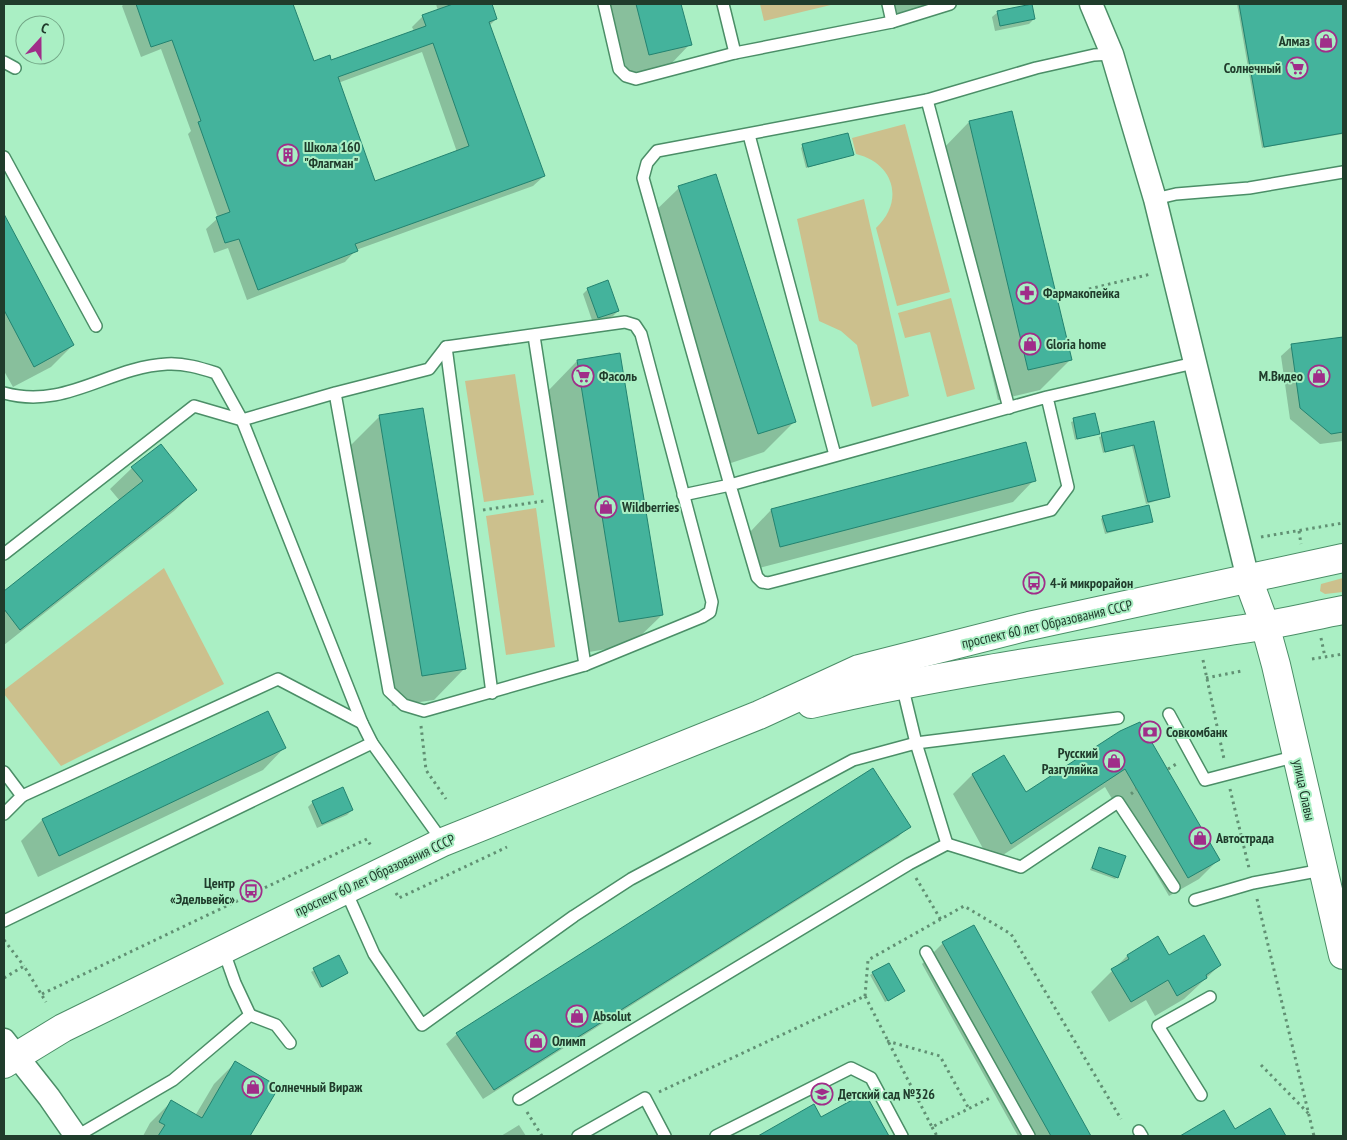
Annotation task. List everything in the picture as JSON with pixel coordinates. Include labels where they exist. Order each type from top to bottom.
[{"type":"main road","name":"проспект 60 лет Образования СССР","points":[[8,1053],[63,1028],[222,948],[443,842],[759,715],[859,668],[1029,626],[1343,558]]},
{"type":"main road","name":"улица Славы","points":[[1248,579],[1264,625],[1331,884],[1343,955]]},
{"type":"main road","name":"проспект 60 лет Образования СССР","points":[[759,715],[902,683],[1264,625],[1343,610]]},
{"type":"street","points":[[1091,4],[1112,54],[1155,198],[1248,579]]},
{"type":"street","points":[[8,1053],[77,1136]]},
{"type":"lane","points":[[604,4],[620,69],[626,76],[636,79],[735,54],[892,22],[950,4]]},
{"type":"lane","points":[[723,4],[735,54]]},
{"type":"lane","points":[[888,4],[892,22]]},
{"type":"lane","points":[[1046,398],[1068,487],[1051,510],[768,583],[762,582],[757,577],[643,178],[647,164],[657,151],[927,100],[1036,68],[1094,55],[1112,54]]},
{"type":"lane","points":[[4,62],[15,68]]},
{"type":"lane","points":[[927,100],[1009,408]]},
{"type":"lane","points":[[749,135],[836,455]]},
{"type":"lane","points":[[4,157],[96,326]]},
{"type":"lane","points":[[1155,198],[1176,194],[1249,188],[1343,172]]},
{"type":"lane","points":[[4,554],[194,406],[242,420],[335,393],[429,369],[446,347],[624,322],[635,325],[641,334],[712,602],[710,612],[585,665],[424,711],[404,705],[389,691],[335,393]]},
{"type":"lane","points":[[534,336],[585,665]]},
{"type":"lane","points":[[446,347],[492,693]]},
{"type":"lane","points":[[683,495],[730,485],[1046,398],[1194,363]]},
{"type":"lane","points":[[4,393],[24,398],[57,396],[133,371],[167,364],[194,366],[216,373],[242,420],[372,743],[443,842]]},
{"type":"lane","points":[[4,814],[22,796],[278,679],[362,722]]},
{"type":"lane","points":[[902,683],[916,743],[947,844]]},
{"type":"lane","points":[[1169,714],[1205,780],[1297,756]]},
{"type":"lane","points":[[346,889],[374,954],[422,1025],[574,916],[631,880],[853,760],[916,743],[1118,718]]},
{"type":"lane","points":[[4,921],[372,743]]},
{"type":"lane","points":[[4,772],[22,796]]},
{"type":"lane","points":[[519,1099],[909,864],[947,844],[1021,867],[1118,802],[1174,887]]},
{"type":"lane","points":[[1195,900],[1253,883],[1331,884]]},
{"type":"lane","points":[[222,948],[235,983],[250,1015],[276,1025],[290,1043]]},
{"type":"lane","points":[[926,952],[1029,1136]]},
{"type":"lane","points":[[1201,1095],[1158,1026],[1210,997]]},
{"type":"lane","points":[[77,1136],[173,1080],[250,1015]]},
{"type":"lane","points":[[716,1136],[852,1068],[871,1078],[902,1136]]},
{"type":"lane","points":[[578,1136],[645,1098],[665,1136]]},
{"type":"path","points":[[1089,289],[1172,270]]},
{"type":"path","points":[[468,512],[559,498]]},
{"type":"path","points":[[1257,538],[1343,523]]},
{"type":"path","points":[[1321,636],[1325,657]]},
{"type":"path","points":[[1312,659],[1343,654]]},
{"type":"path","points":[[1206,678],[1242,671]]},
{"type":"path","points":[[420,722],[426,770],[446,799]]},
{"type":"path","points":[[42,994],[368,839],[371,846]]},
{"type":"path","points":[[396,893],[399,898],[507,846]]},
{"type":"path","points":[[909,864],[941,920]]},
{"type":"path","points":[[864,996],[868,960],[964,906],[1011,934],[1121,1119]]},
{"type":"path","points":[[4,940],[24,966],[46,1002]]},
{"type":"path","points":[[4,978],[24,966]]},
{"type":"path","points":[[886,1041],[940,1056],[969,1109]]},
{"type":"path","points":[[1261,1064],[1310,1115]]},
{"type":"path","points":[[519,1099],[542,1136]]},
{"type":"path","points":[[932,1127],[936,1136]]},
{"type":"shaded area","points":[[760,4],[835,4],[764,21]]},
{"type":"shaded area","points":[[905,124],[950,292],[897,306],[876,228],[885,217],[890,206],[891,184],[887,174],[879,166],[869,159],[856,154],[852,138]]},
{"type":"shaded area","points":[[864,199],[909,396],[872,407],[857,345],[841,331],[819,321],[797,219]]},
{"type":"shaded area","points":[[951,298],[975,389],[947,397],[930,332],[905,338],[898,313]]},
{"type":"shaded area","points":[[515,374],[534,495],[484,502],[465,381]]},
{"type":"shaded area","points":[[536,508],[555,647],[506,655],[486,516]]},
{"type":"shaded area","points":[[164,568],[224,684],[61,766],[4,694],[4,690]]},
{"type":"shaded area","points":[[1343,578],[1343,592],[1325,594],[1320,591],[1321,584]]},
{"type":"building","name":"Школа 160 \"Флагман\"","points":[[136,4],[293,4],[314,61],[330,55],[331,60],[426,26],[422,15],[453,4],[492,4],[497,19],[489,22],[545,176],[355,244],[358,251],[258,290],[239,239],[225,243],[216,217],[230,212],[198,122],[201,121],[172,40],[151,47]],"holes":[[[433,43],[469,146],[375,181],[338,77]]]},
{"type":"building","points":[[636,4],[681,4],[692,45],[649,55]]},
{"type":"building","points":[[1032,4],[1035,19],[1000,26],[997,11]]},
{"type":"building","name":"Солнечный","points":[[1239,4],[1343,4],[1343,133],[1264,147]]},
{"type":"building","points":[[1012,111],[1072,360],[1028,370],[969,121]]},
{"type":"building","points":[[848,133],[854,155],[808,167],[802,144]]},
{"type":"building","points":[[716,174],[796,422],[758,434],[678,186]]},
{"type":"building","points":[[4,214],[74,345],[34,367],[4,310]]},
{"type":"building","points":[[608,280],[619,311],[598,318],[587,288]]},
{"type":"building","name":"М.Видео","points":[[1343,337],[1343,432],[1331,434],[1300,408],[1291,344]]},
{"type":"building","points":[[620,353],[663,615],[619,622],[577,360]]},
{"type":"building","points":[[423,408],[466,669],[422,676],[379,415]]},
{"type":"building","points":[[1095,413],[1100,434],[1077,439],[1073,418]]},
{"type":"building","points":[[1154,421],[1170,497],[1148,502],[1134,445],[1105,452],[1101,433]]},
{"type":"building","points":[[1026,442],[1036,481],[780,547],[771,509]]},
{"type":"building","points":[[161,444],[197,490],[20,630],[4,609],[4,591],[143,481],[131,467]]},
{"type":"building","points":[[1149,505],[1153,522],[1107,532],[1102,516]]},
{"type":"building","points":[[268,711],[286,748],[59,856],[42,819]]},
{"type":"building","points":[[1140,722],[1220,860],[1188,878],[1125,769],[1011,844],[972,774],[1004,755],[1026,792],[1120,731]]},
{"type":"building","points":[[873,768],[911,827],[494,1090],[456,1033]]},
{"type":"building","points":[[343,787],[353,810],[322,824],[312,801]]},
{"type":"building","points":[[1099,847],[1126,856],[1118,878],[1092,868]]},
{"type":"building","points":[[974,925],[1091,1136],[1051,1136],[942,942]]},
{"type":"building","points":[[1204,935],[1221,965],[1206,975],[1207,978],[1177,996],[1168,980],[1131,1002],[1111,969],[1129,959],[1127,955],[1158,936],[1169,955]]},
{"type":"building","points":[[339,955],[348,973],[322,987],[313,968]]},
{"type":"building","points":[[889,963],[905,991],[888,1001],[872,972]]},
{"type":"building","points":[[235,1061],[279,1087],[250,1136],[158,1136],[165,1125],[159,1122],[171,1100],[202,1118]]},
{"type":"building","points":[[865,1093],[889,1136],[758,1136],[814,1104],[821,1117]]},
{"type":"building","points":[[1270,1108],[1286,1136],[1180,1136],[1224,1110],[1235,1129]]},
{"type":"place","name":"Алмаз","points":[[1326,41]]},
{"type":"place","name":"Солнечный","points":[[1297,68]]},
{"type":"place","name":"Школа 160 \"Флагман\"","points":[[288,155]]},
{"type":"place","name":"Фармакопейка","points":[[1027,293]]},
{"type":"place","name":"Gloria home","points":[[1030,344]]},
{"type":"place","name":"Фасоль","points":[[583,376]]},
{"type":"place","name":"М.Видео","points":[[1319,376]]},
{"type":"place","name":"Wildberries","points":[[606,507]]},
{"type":"place","name":"4-й микрорайон","points":[[1034,583]]},
{"type":"place","name":"Совкомбанк","points":[[1150,732]]},
{"type":"place","name":"Русский Разгуляйка","points":[[1114,761]]},
{"type":"place","name":"Автострада","points":[[1200,838]]},
{"type":"place","name":"Центр «Эдельвейс»","points":[[251,891]]},
{"type":"place","name":"Absolut","points":[[577,1016]]},
{"type":"place","name":"Олимп","points":[[536,1041]]},
{"type":"place","name":"Солнечный Вираж","points":[[253,1087]]},
{"type":"place","name":"Детский сад №326","points":[[822,1094]]}]
